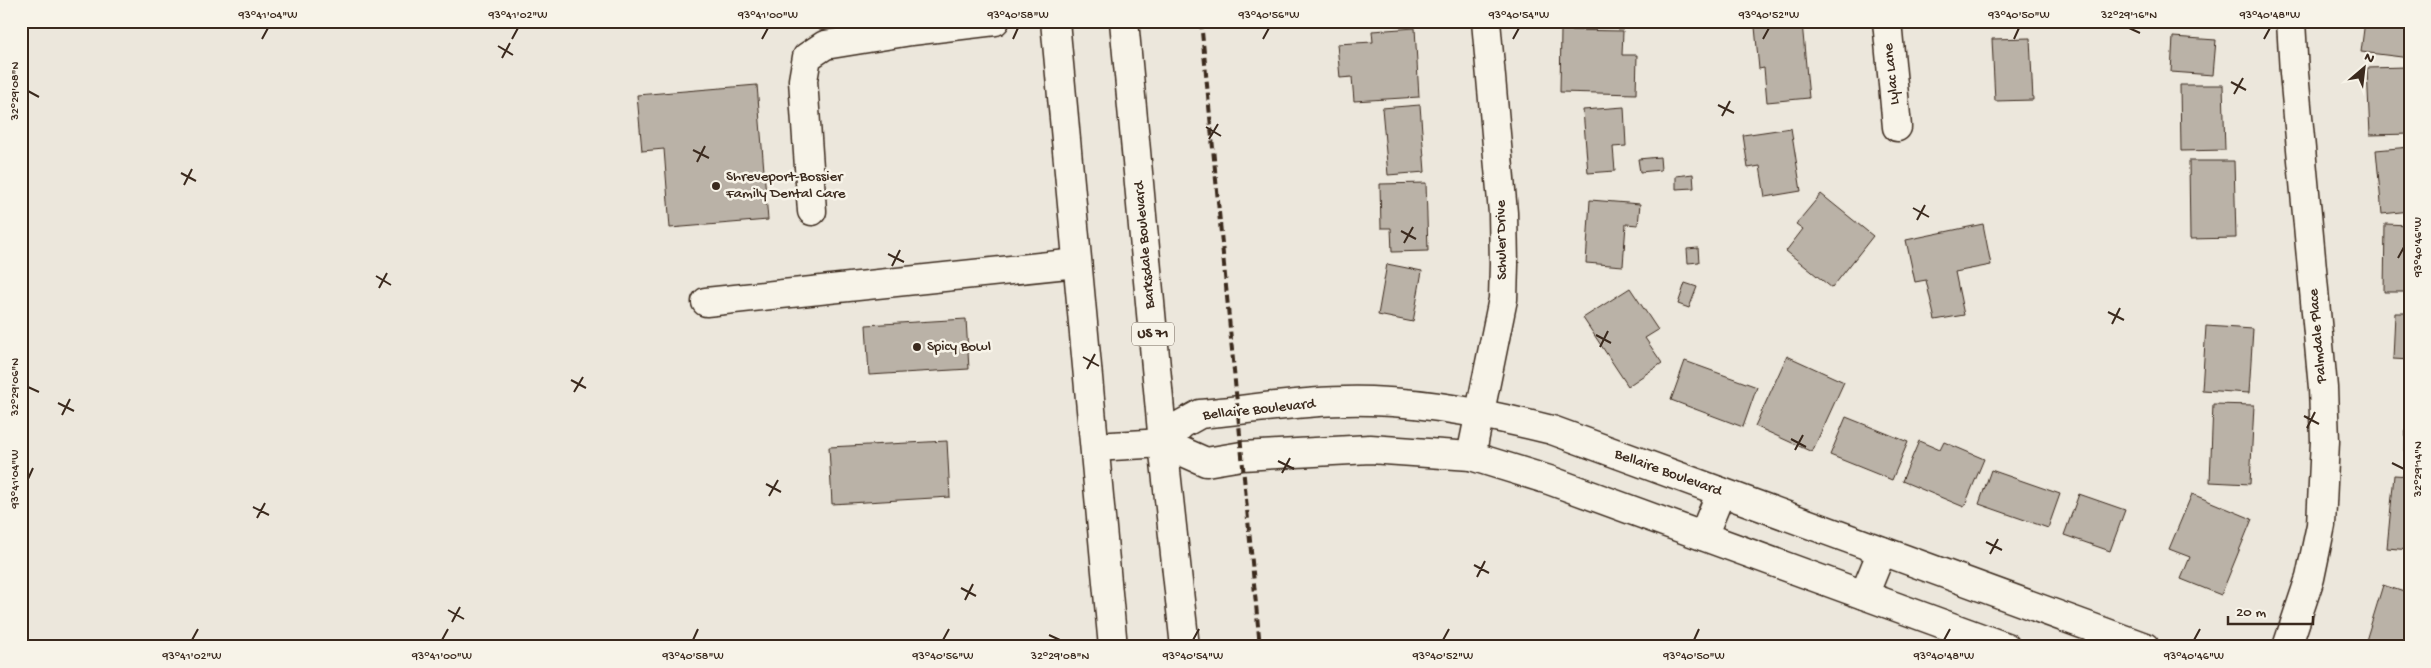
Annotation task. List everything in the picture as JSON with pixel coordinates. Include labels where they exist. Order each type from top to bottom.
[{"type":"street","points":[[812,211],[803,80],[807,57],[825,45],[930,28],[995,21]]},
{"type":"street","points":[[1055,21],[1113,647]]},
{"type":"street","name":"Barksdale Boulevard","points":[[1124,21],[1163,443],[1185,647]]},
{"type":"street","name":"Schuler Drive","points":[[1471,456],[1482,412],[1502,299],[1504,264],[1502,213],[1486,21]]},
{"type":"street","name":"Lylac Lane","points":[[1887,21],[1897,126]]},
{"type":"street","name":"Palmdale Place","points":[[2287,647],[2310,578],[2321,525],[2325,441],[2323,388],[2294,73],[2291,21]]},
{"type":"street","points":[[706,302],[1077,263]]},
{"type":"street","name":"Bellaire Boulevard","points":[[1163,443],[1182,424],[1200,414],[1370,401],[1416,404],[1482,412],[1552,430],[2145,647]]},
{"type":"street","points":[[1095,447],[1163,443],[1206,462],[1242,456],[1370,449],[1471,456],[1549,480],[2006,647]]},
{"type":"street","points":[[1702,536],[1721,492]]},
{"type":"street","points":[[1864,595],[1882,551]]},
{"type":"building","points":[[1956,21],[1995,21],[1995,25],[1956,25]]},
{"type":"building","points":[[2365,21],[2410,21],[2410,58],[2361,52]]},
{"type":"building","points":[[1802,23],[1809,98],[1767,102],[1764,68],[1759,69],[1755,27]]},
{"type":"building","points":[[1415,28],[1419,97],[1354,101],[1352,77],[1340,78],[1337,44],[1373,42],[1372,31]]},
{"type":"building","points":[[1561,30],[1623,31],[1622,55],[1637,55],[1636,94],[1560,92]]},
{"type":"building","points":[[2173,37],[2216,40],[2213,75],[2171,72]]},
{"type":"building","points":[[2030,38],[2033,100],[1995,101],[1992,39]]},
{"type":"building","points":[[2406,67],[2406,79],[2410,79],[2410,134],[2370,135],[2367,68]]},
{"type":"building","name":"Shreveport-Bossier Family Dental Care","points":[[757,85],[768,220],[670,228],[664,149],[642,151],[637,95]]},
{"type":"building","points":[[2180,85],[2223,85],[2225,150],[2181,151]]},
{"type":"building","points":[[1420,105],[1425,172],[1388,175],[1382,108]]},
{"type":"building","points":[[1624,107],[1626,146],[1613,147],[1615,171],[1588,173],[1583,110]]},
{"type":"building","points":[[1791,128],[1801,191],[1765,197],[1760,166],[1748,168],[1743,135]]},
{"type":"building","points":[[2410,147],[2410,211],[2382,214],[2376,150]]},
{"type":"building","points":[[1660,157],[1661,170],[1640,172],[1638,159]]},
{"type":"building","points":[[2189,161],[2234,161],[2236,238],[2190,239]]},
{"type":"building","points":[[1693,174],[1694,188],[1676,189],[1676,176]]},
{"type":"building","points":[[1426,183],[1428,251],[1392,252],[1391,228],[1381,228],[1380,184]]},
{"type":"building","points":[[1821,194],[1873,236],[1832,288],[1786,251],[1803,229],[1796,224]]},
{"type":"building","points":[[1590,200],[1640,204],[1638,225],[1626,224],[1623,266],[1586,263]]},
{"type":"building","points":[[1983,224],[1991,265],[1955,272],[1964,315],[1935,320],[1926,280],[1915,282],[1906,240]]},
{"type":"building","points":[[2385,224],[2410,225],[2410,292],[2384,292]]},
{"type":"building","points":[[1698,248],[1699,262],[1688,263],[1687,249]]},
{"type":"building","points":[[1387,264],[1422,271],[1413,322],[1378,315]]},
{"type":"building","points":[[1685,283],[1697,287],[1689,308],[1678,304]]},
{"type":"building","points":[[1630,288],[1658,330],[1645,338],[1662,363],[1628,386],[1583,318]]},
{"type":"building","points":[[2395,313],[2410,313],[2410,360],[2393,359]]},
{"type":"building","name":"Spicy Bowl","points":[[966,319],[969,369],[869,375],[866,325]]},
{"type":"building","points":[[2206,326],[2253,329],[2249,393],[2202,390]]},
{"type":"building","points":[[1787,356],[1844,382],[1812,452],[1755,426]]},
{"type":"building","points":[[1685,361],[1757,387],[1743,427],[1671,400]]},
{"type":"building","points":[[2406,393],[2410,393],[2410,461],[2405,461]]},
{"type":"building","points":[[2213,404],[2254,405],[2250,484],[2210,482]]},
{"type":"building","points":[[1846,417],[1908,442],[1892,480],[1830,455]]},
{"type":"building","points":[[947,441],[950,497],[832,504],[829,447]]},
{"type":"building","points":[[1919,441],[1940,450],[1944,442],[1984,459],[1964,507],[1902,481]]},
{"type":"building","points":[[1991,470],[2060,494],[2048,528],[1979,504]]},
{"type":"building","points":[[2394,475],[2410,476],[2410,550],[2387,548]]},
{"type":"building","points":[[2079,494],[2125,510],[2110,551],[2064,535]]},
{"type":"building","points":[[2192,494],[2252,519],[2221,595],[2181,579],[2190,557],[2169,549]]},
{"type":"building","points":[[2383,585],[2410,594],[2410,647],[2364,647]]},
{"type":"railway","points":[[1201,21],[1260,647]]},
{"type":"place","name":"Shreveport-Bossier Family Dental Care","points":[[716,186]]},
{"type":"place","name":"Spicy Bowl","points":[[917,347]]}]
